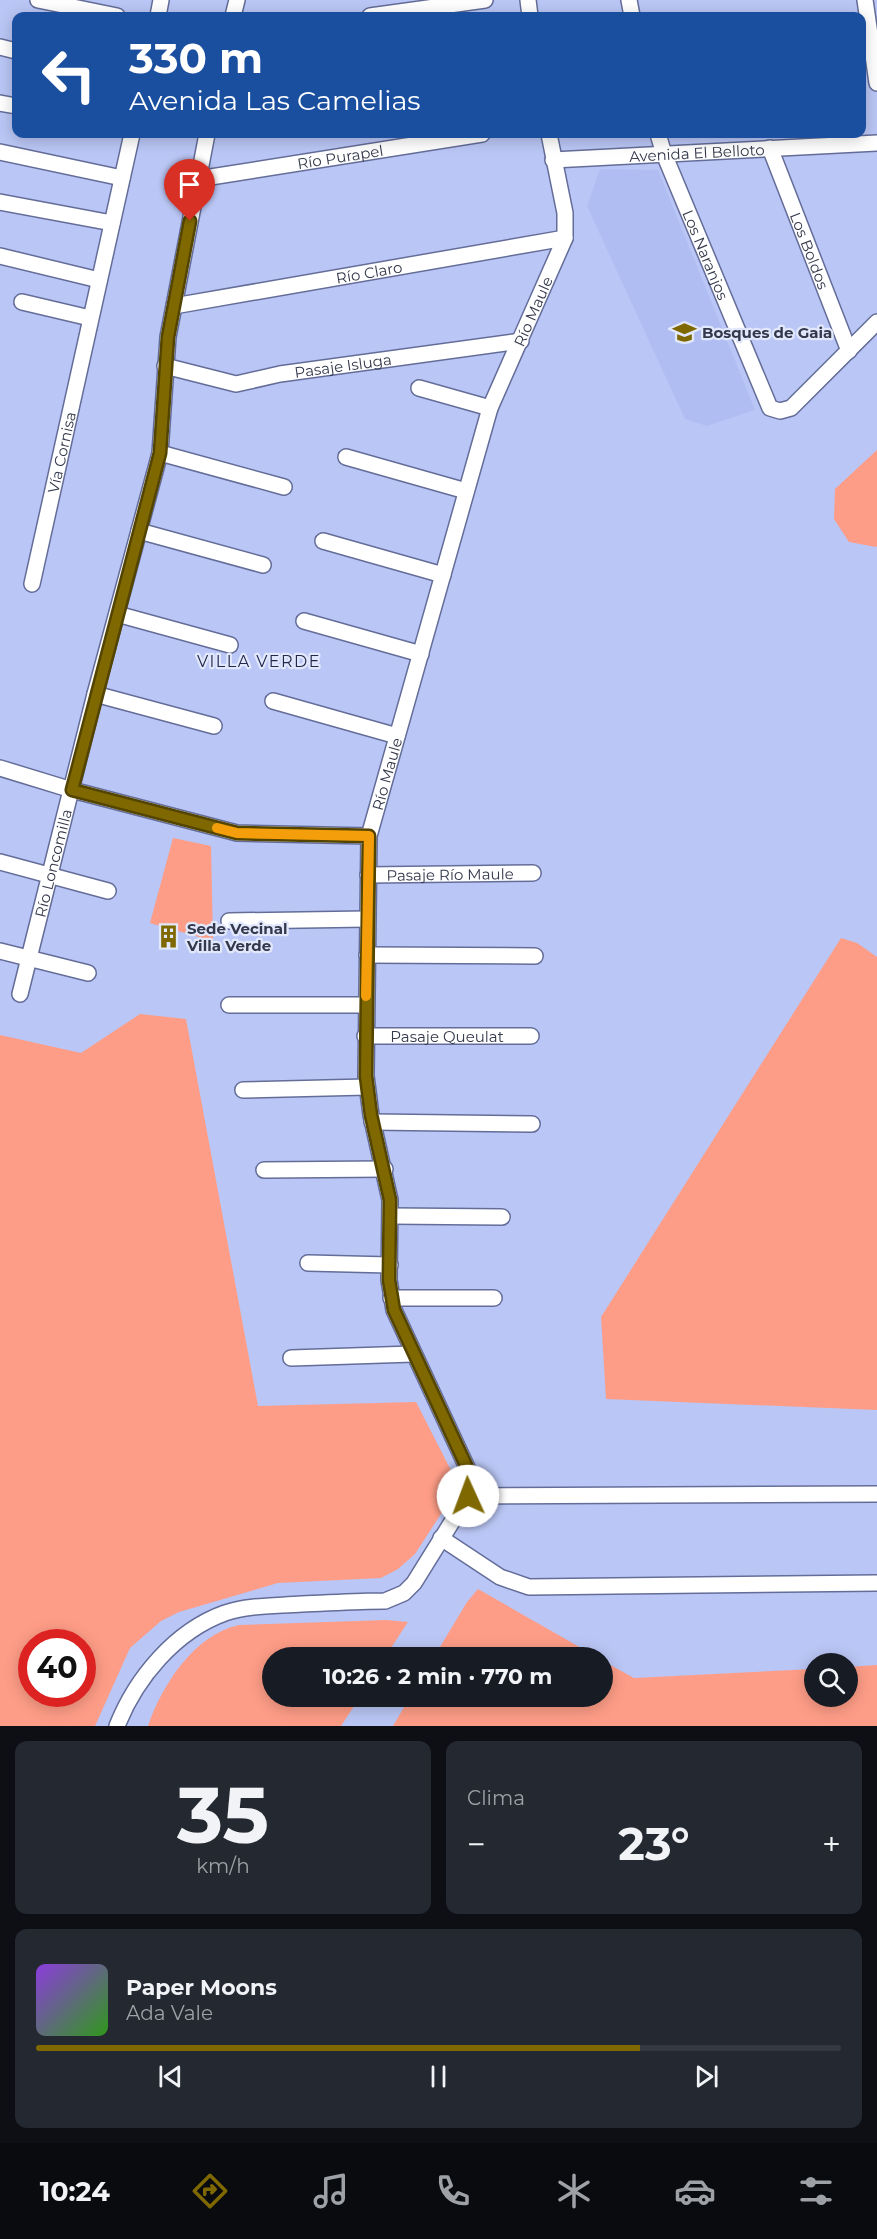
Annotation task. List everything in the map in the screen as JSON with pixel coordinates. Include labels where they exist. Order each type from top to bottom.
[{"type":"street","points":[[38,0],[97,12]]},
{"type":"street","points":[[399,12],[485,0]]},
{"type":"street","points":[[865,0],[877,83]]},
{"type":"street","name":"Vía Cornisa","points":[[32,584],[131,138]]},
{"type":"street","name":"Río Loncomilla","points":[[20,994],[95,694],[160,453],[165,366],[174,306],[206,138]]},
{"type":"street","name":"Río Purapel","points":[[198,179],[457,138]]},
{"type":"street","name":"Río Maule","points":[[468,1496],[470,1474],[398,1323],[391,1298],[391,1216],[385,1169],[372,1122],[367,1087],[365,1036],[369,836],[489,408],[521,341],[565,238],[565,213],[550,138]]},
{"type":"street","name":"Los Naranjos","points":[[659,138],[770,408],[780,411],[791,408],[877,321]]},
{"type":"street","name":"Avenida El Belloto","points":[[553,160],[877,143]]},
{"type":"street","name":"Los Boldos","points":[[770,148],[849,351]]},
{"type":"street","points":[[0,152],[122,178]]},
{"type":"street","points":[[0,202],[112,223]]},
{"type":"street","name":"Río Claro","points":[[174,306],[565,238]]},
{"type":"street","points":[[0,256],[99,280]]},
{"type":"street","points":[[22,302],[90,318]]},
{"type":"street","name":"Pasaje Isluga","points":[[165,366],[236,384],[280,374],[521,341]]},
{"type":"street","points":[[419,388],[489,408]]},
{"type":"street","points":[[160,453],[284,487]]},
{"type":"street","points":[[346,457],[466,491]]},
{"type":"street","points":[[139,531],[262,565]]},
{"type":"street","points":[[323,541],[443,575]]},
{"type":"street","points":[[117,614],[230,645]]},
{"type":"street","points":[[304,621],[421,654]]},
{"type":"street","points":[[95,694],[214,726]]},
{"type":"street","points":[[273,701],[398,736]]},
{"type":"street","points":[[0,768],[72,790],[237,833],[369,836]]},
{"type":"street","points":[[0,862],[108,891]]},
{"type":"street","name":"Pasaje Río Maule","points":[[368,875],[533,873]]},
{"type":"street","points":[[229,921],[367,919]]},
{"type":"street","points":[[0,951],[88,973]]},
{"type":"street","points":[[367,955],[535,956]]},
{"type":"street","points":[[229,1005],[366,1005]]},
{"type":"street","name":"Pasaje Queulat","points":[[365,1036],[531,1036]]},
{"type":"street","points":[[243,1090],[367,1087]]},
{"type":"street","points":[[372,1122],[532,1124]]},
{"type":"street","points":[[264,1170],[385,1169]]},
{"type":"street","points":[[391,1216],[502,1217]]},
{"type":"street","points":[[308,1263],[390,1265]]},
{"type":"street","points":[[391,1298],[494,1298]]},
{"type":"street","points":[[291,1358],[413,1354]]},
{"type":"street","points":[[117,1726],[131,1695],[153,1665],[200,1625],[226,1613],[251,1607],[392,1599],[409,1589],[468,1496],[877,1494]]},
{"type":"street","points":[[441,1538],[500,1577],[529,1587],[877,1583]]},
{"type":"shaded area","name":"Bosques de Gaia","points":[[600,169],[658,170],[755,410],[707,426],[685,419],[587,206]]},
{"type":"shaded area","points":[[877,450],[876,547],[849,542],[834,519],[835,489]]},
{"type":"shaded area","points":[[173,838],[211,846],[213,941],[150,923]]},
{"type":"shaded area","points":[[841,938],[857,943],[877,957],[877,1410],[606,1399],[601,1317]]},
{"type":"shaded area","points":[[140,1014],[186,1019],[258,1406],[416,1402],[459,1486],[415,1554],[398,1569],[381,1578],[278,1583],[179,1612],[161,1621],[130,1648],[95,1726],[0,1726],[0,1035],[81,1053]]},
{"type":"shaded area","points":[[478,1589],[580,1647],[440,1647],[467,1602]]},
{"type":"shaded area","points":[[386,1620],[408,1622],[392,1647],[262,1647],[262,1707],[353,1707],[341,1726],[148,1726],[162,1694],[182,1664],[208,1639],[239,1625]]},
{"type":"shaded area","points":[[877,1665],[877,1726],[393,1726],[404,1707],[613,1707],[613,1666],[634,1678],[804,1670],[804,1707],[858,1707],[858,1666]]},
{"type":"slow traffic","points":[[217,828],[237,833],[369,836],[366,996]]},
{"type":"place","name":"Bosques de Gaia","points":[[684,332]]},
{"type":"place","name":"Sede Vecinal Villa Verde","points":[[169,937]]},
{"type":"district","name":"VILLA VERDE","points":[[259,661]]},
{"type":"route","points":[[190,221],[168,337],[160,453],[95,694],[72,790],[237,833],[369,836],[366,1076],[371,1115],[387,1178],[390,1200],[392,1243],[389,1280],[391,1295],[398,1323],[470,1474],[468,1496]]}]
